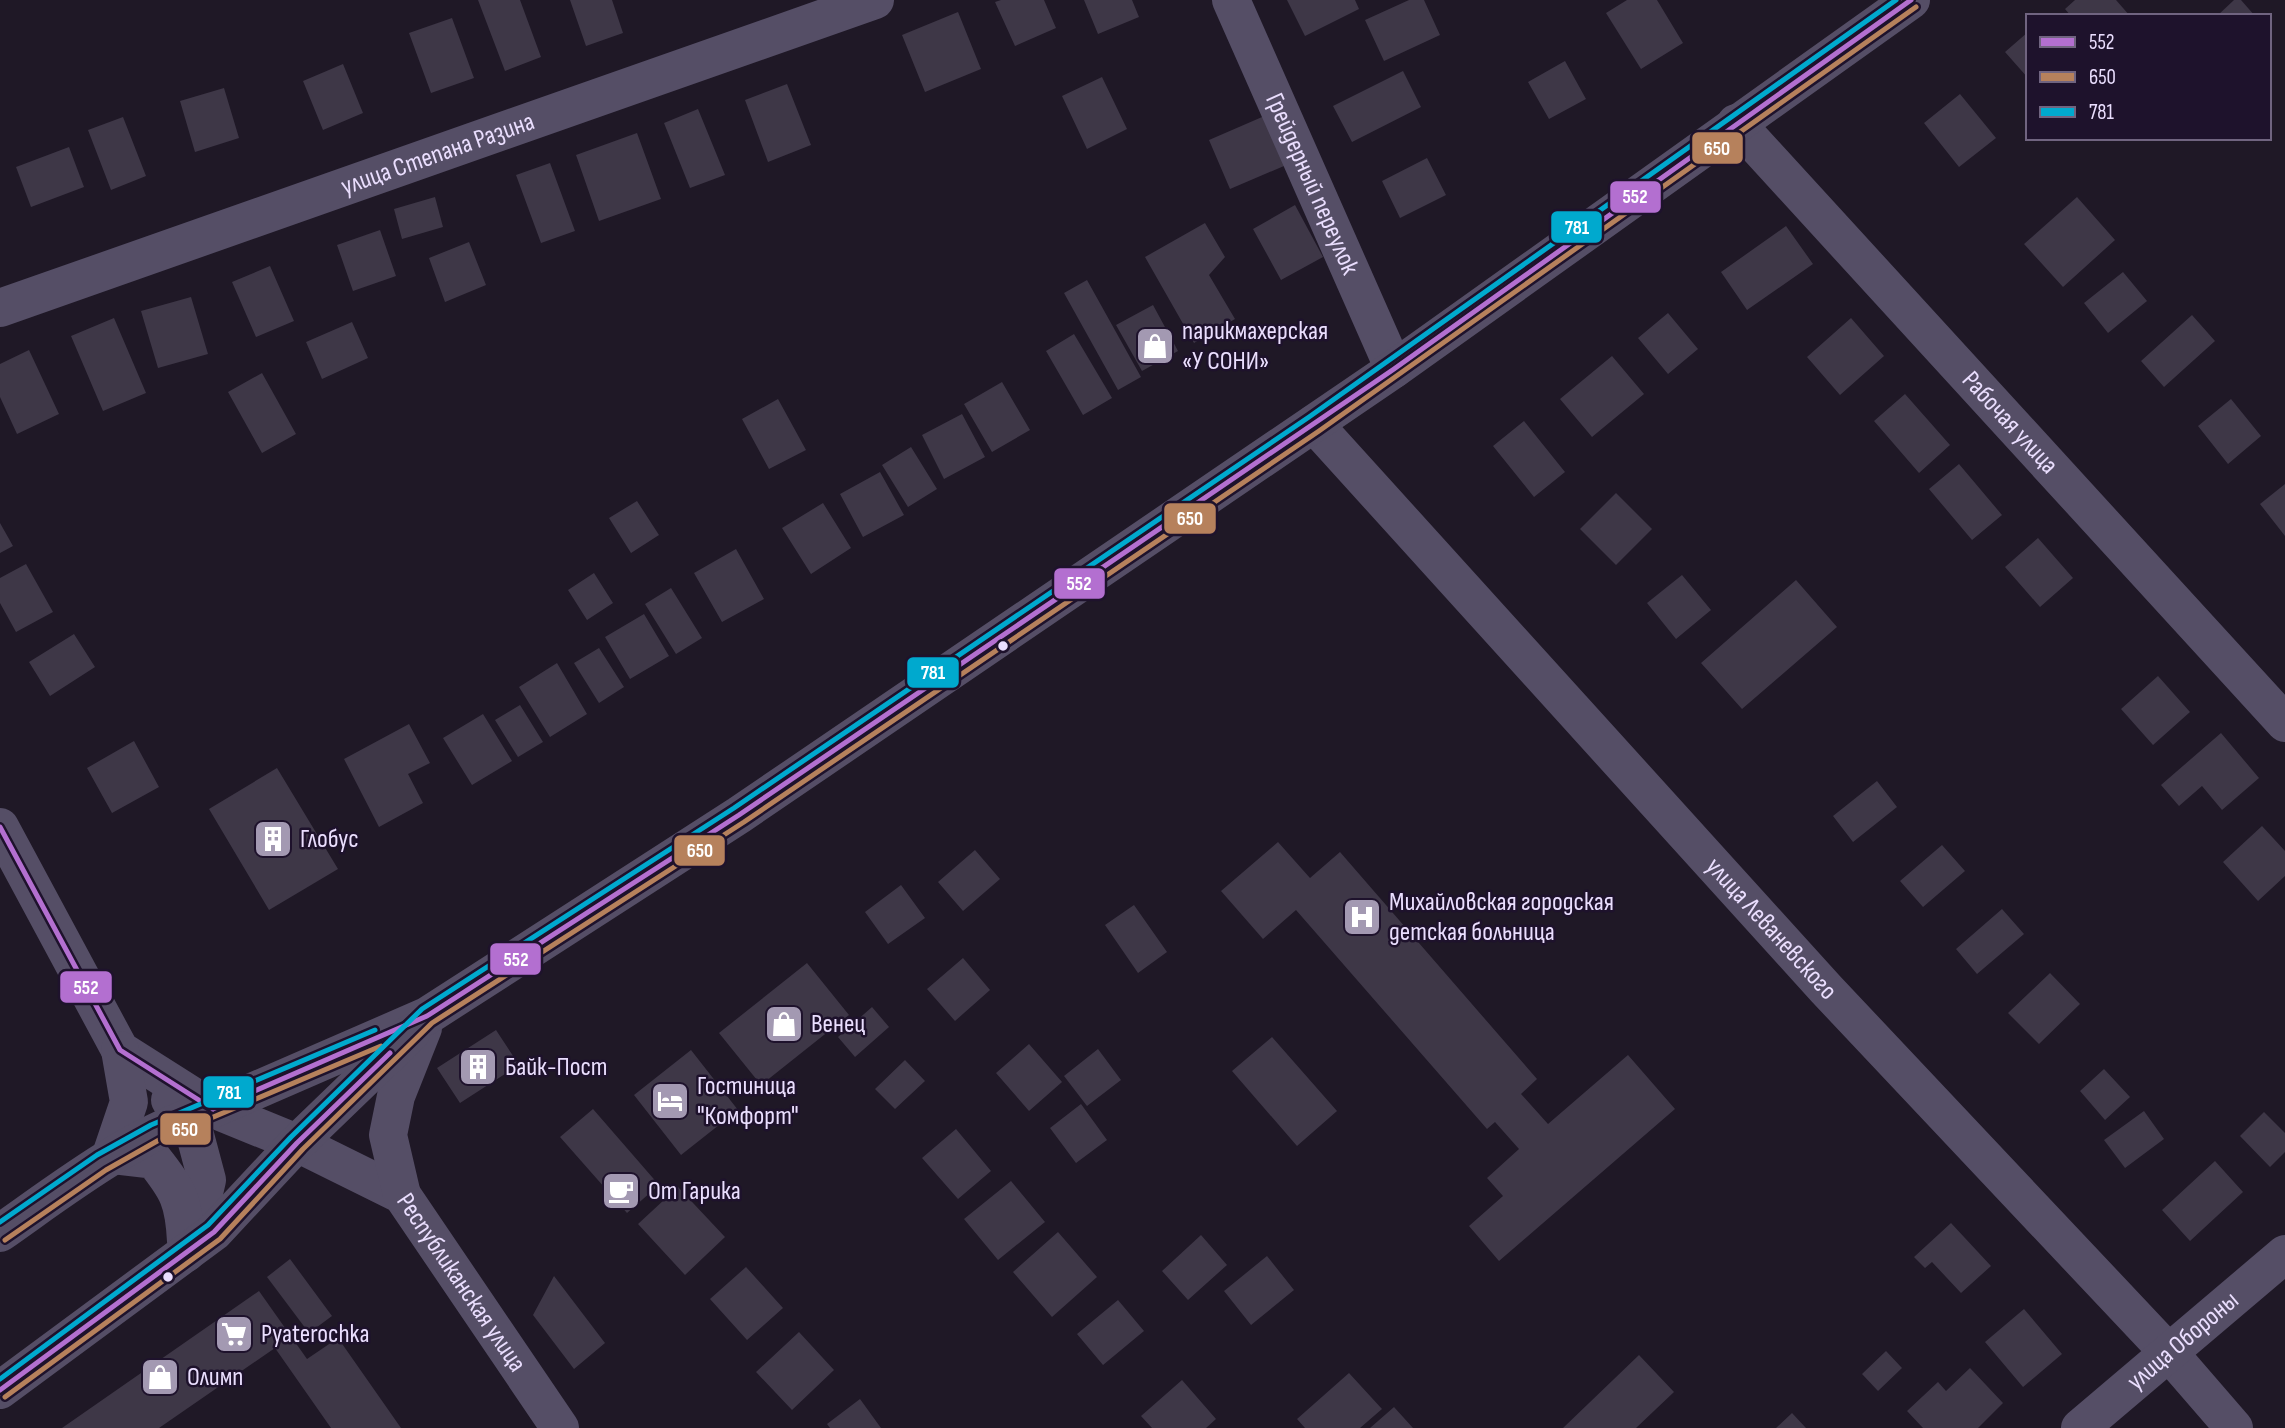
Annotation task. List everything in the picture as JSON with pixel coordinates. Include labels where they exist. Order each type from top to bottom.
[{"type":"street","name":"улица Степана Разина","points":[[0,308],[875,0]]},
{"type":"street","name":"Грейдерный переулок","points":[[1231,0],[1394,369]]},
{"type":"street","points":[[0,1233],[111,1155],[200,1113],[428,1016],[740,815],[1394,369],[1911,0]]},
{"type":"street","name":"Рабочая улица","points":[[1736,123],[2285,723]]},
{"type":"street","name":"улица Леваневского","points":[[1314,424],[1826,989],[2170,1354],[2234,1428]]},
{"type":"street","name":"Республиканская улица","points":[[0,827],[120,1050],[200,1113],[297,1143],[402,1195],[560,1428]]},
{"type":"street","points":[[0,1390],[214,1232],[297,1143],[428,1016]]},
{"type":"street","points":[[402,1195],[387,1135],[396,1096],[428,1016]]},
{"type":"street","points":[[111,1155],[129,1102],[120,1050]]},
{"type":"street","points":[[186,1253],[207,1181],[194,1135],[200,1113]]},
{"type":"street","points":[[111,1155],[154,1160],[177,1188],[185,1221],[186,1253]]},
{"type":"street","name":"улица Обороны","points":[[2080,1428],[2285,1254]]},
{"type":"building","points":[[478,0],[520,0],[541,57],[505,71]]},
{"type":"building","points":[[570,0],[612,0],[623,33],[586,46]]},
{"type":"building","points":[[1044,0],[1056,28],[1015,46],[995,2]]},
{"type":"building","points":[[1084,0],[1132,0],[1139,17],[1098,34]]},
{"type":"building","points":[[1287,0],[1355,0],[1359,9],[1305,36]]},
{"type":"building","points":[[1409,0],[1424,0],[1440,35],[1384,61],[1365,20]]},
{"type":"building","points":[[1627,0],[1657,0],[1683,43],[1641,69],[1606,13]]},
{"type":"building","points":[[2075,0],[2116,0],[2128,14],[2069,14],[2065,9]]},
{"type":"building","points":[[2234,0],[2241,0],[2253,14],[2219,14]]},
{"type":"building","points":[[958,12],[981,69],[925,92],[902,35]]},
{"type":"building","points":[[452,18],[474,78],[431,93],[409,33]]},
{"type":"building","points":[[2026,34],[2026,76],[2005,52]]},
{"type":"building","points":[[1565,61],[1586,99],[1549,119],[1528,82]]},
{"type":"building","points":[[343,64],[363,113],[323,130],[303,81]]},
{"type":"building","points":[[1403,71],[1421,107],[1352,142],[1333,106]]},
{"type":"building","points":[[1102,77],[1127,129],[1087,149],[1062,96]]},
{"type":"building","points":[[787,84],[811,145],[768,162],[745,100]]},
{"type":"building","points":[[224,88],[239,138],[195,152],[180,101]]},
{"type":"building","points":[[1960,94],[1996,138],[1959,167],[1924,123]]},
{"type":"building","points":[[698,109],[725,175],[690,188],[664,123]]},
{"type":"building","points":[[1269,114],[1291,163],[1230,189],[1209,140]]},
{"type":"building","points":[[123,117],[146,176],[111,190],[88,130]]},
{"type":"building","points":[[637,133],[661,199],[599,221],[576,155]]},
{"type":"building","points":[[69,147],[84,187],[31,207],[16,167]]},
{"type":"building","points":[[1427,158],[1446,195],[1400,218],[1382,181]]},
{"type":"building","points":[[550,163],[575,231],[541,243],[516,175]]},
{"type":"building","points":[[435,197],[443,227],[402,239],[394,209]]},
{"type":"building","points":[[2077,197],[2115,240],[2063,287],[2024,244]]},
{"type":"building","points":[[1295,205],[1323,257],[1281,280],[1253,229]]},
{"type":"building","points":[[1205,223],[1225,257],[1209,275],[1235,319],[1194,343],[1145,257]]},
{"type":"building","points":[[1786,226],[1813,264],[1747,310],[1721,272]]},
{"type":"building","points":[[380,230],[396,276],[353,291],[337,245]]},
{"type":"building","points":[[469,242],[486,285],[445,302],[429,258]]},
{"type":"building","points":[[270,266],[294,321],[256,337],[232,282]]},
{"type":"building","points":[[2123,272],[2147,301],[2108,333],[2084,303]]},
{"type":"building","points":[[1087,280],[1141,377],[1118,390],[1064,293]]},
{"type":"building","points":[[191,297],[208,354],[158,368],[141,311]]},
{"type":"building","points":[[1153,305],[1178,351],[1142,371],[1116,325]]},
{"type":"building","points":[[1668,313],[1698,349],[1668,374],[1638,338]]},
{"type":"building","points":[[2192,315],[2215,341],[2164,387],[2141,361]]},
{"type":"building","points":[[114,318],[146,393],[103,411],[71,336]]},
{"type":"building","points":[[1851,318],[1884,356],[1840,395],[1807,357]]},
{"type":"building","points":[[352,322],[368,358],[322,379],[306,342]]},
{"type":"building","points":[[1074,334],[1112,398],[1083,415],[1046,351]]},
{"type":"building","points":[[29,350],[59,414],[17,434],[0,397],[0,364]]},
{"type":"building","points":[[1612,356],[1644,394],[1592,437],[1560,399]]},
{"type":"building","points":[[262,373],[296,434],[262,453],[228,392]]},
{"type":"building","points":[[1002,382],[1030,430],[992,452],[964,404]]},
{"type":"building","points":[[1905,394],[1950,445],[1919,473],[1874,421]]},
{"type":"building","points":[[778,399],[806,450],[769,469],[742,419]]},
{"type":"building","points":[[2231,399],[2261,436],[2228,464],[2198,426]]},
{"type":"building","points":[[962,414],[985,457],[944,479],[922,435]]},
{"type":"building","points":[[1524,421],[1565,472],[1534,497],[1493,446]]},
{"type":"building","points":[[911,447],[937,489],[908,507],[882,465]]},
{"type":"building","points":[[1959,464],[2002,515],[1972,540],[1929,489]]},
{"type":"building","points":[[880,472],[904,515],[863,537],[840,494]]},
{"type":"building","points":[[2285,484],[2285,536],[2260,504]]},
{"type":"building","points":[[1616,493],[1652,529],[1616,565],[1580,529]]},
{"type":"building","points":[[637,501],[659,535],[631,553],[609,518]]},
{"type":"building","points":[[823,503],[851,548],[811,574],[782,528]]},
{"type":"building","points":[[0,523],[13,546],[0,553]]},
{"type":"building","points":[[2038,538],[2073,578],[2040,607],[2005,567]]},
{"type":"building","points":[[736,549],[764,599],[722,622],[694,573]]},
{"type":"building","points":[[26,564],[53,612],[16,632],[0,603],[0,578]]},
{"type":"building","points":[[594,573],[613,603],[587,620],[568,590]]},
{"type":"building","points":[[1682,575],[1711,610],[1676,639],[1647,603]]},
{"type":"building","points":[[1796,580],[1837,627],[1742,709],[1701,663]]},
{"type":"building","points":[[671,588],[702,638],[676,654],[645,604]]},
{"type":"building","points":[[644,614],[669,656],[630,679],[605,637]]},
{"type":"building","points":[[74,634],[95,667],[50,696],[29,662]]},
{"type":"building","points":[[599,648],[624,687],[599,703],[574,663]]},
{"type":"building","points":[[557,663],[587,714],[550,737],[519,687]]},
{"type":"building","points":[[2158,676],[2190,712],[2153,745],[2121,709]]},
{"type":"building","points":[[520,705],[543,742],[518,757],[495,720]]},
{"type":"building","points":[[483,714],[512,761],[472,785],[443,738]]},
{"type":"building","points":[[409,724],[430,763],[408,774],[423,803],[379,827],[344,759]]},
{"type":"building","points":[[2221,733],[2259,778],[2222,810],[2202,786],[2179,806],[2161,785]]},
{"type":"building","points":[[134,741],[159,787],[112,813],[87,768]]},
{"type":"building","name":"Глобус","points":[[277,768],[338,869],[269,910],[209,809]]},
{"type":"building","points":[[1877,781],[1897,807],[1853,842],[1833,816]]},
{"type":"building","points":[[2262,826],[2285,851],[2285,876],[2258,901],[2223,862]]},
{"type":"building","points":[[1278,842],[1310,878],[1340,852],[1537,1079],[1521,1094],[1548,1124],[1628,1055],[1675,1109],[1499,1261],[1469,1226],[1503,1196],[1487,1178],[1519,1149],[1495,1122],[1487,1129],[1296,910],[1263,939],[1221,891]]},
{"type":"building","points":[[1942,845],[1965,871],[1923,907],[1900,881]]},
{"type":"building","points":[[975,850],[1000,879],[963,911],[938,882]]},
{"type":"building","points":[[901,885],[925,918],[888,944],[865,912]]},
{"type":"building","points":[[1134,905],[1167,952],[1138,973],[1105,925]]},
{"type":"building","points":[[2002,909],[2024,934],[1977,974],[1956,949]]},
{"type":"building","points":[[963,958],[990,990],[955,1021],[927,989]]},
{"type":"building","name":"Венец","points":[[807,963],[849,1015],[761,1085],[719,1033]]},
{"type":"building","points":[[2050,973],[2080,1004],[2039,1044],[2008,1013]]},
{"type":"building","points":[[872,1007],[889,1027],[855,1057],[838,1037]]},
{"type":"building","name":"Байк-Пост","points":[[496,1030],[519,1065],[460,1103],[437,1068]]},
{"type":"building","points":[[1272,1037],[1337,1111],[1297,1146],[1232,1071]]},
{"type":"building","points":[[1029,1044],[1062,1082],[1029,1111],[996,1073]]},
{"type":"building","points":[[1098,1049],[1121,1080],[1087,1106],[1064,1076]]},
{"type":"building","points":[[691,1050],[738,1110],[681,1155],[634,1095]]},
{"type":"building","points":[[905,1060],[925,1081],[895,1109],[875,1089]]},
{"type":"building","points":[[2104,1069],[2130,1097],[2105,1120],[2080,1091]]},
{"type":"building","points":[[1081,1104],[1107,1140],[1076,1163],[1050,1128]]},
{"type":"building","points":[[593,1109],[659,1185],[627,1213],[560,1137]]},
{"type":"building","points":[[2144,1111],[2164,1139],[2125,1168],[2104,1140]]},
{"type":"building","points":[[2264,1112],[2285,1133],[2285,1152],[2270,1167],[2240,1136]]},
{"type":"building","points":[[956,1129],[991,1171],[958,1199],[922,1158]]},
{"type":"building","points":[[2215,1161],[2243,1192],[2190,1241],[2162,1210]]},
{"type":"building","points":[[1011,1181],[1045,1222],[998,1260],[964,1219]]},
{"type":"building","points":[[678,1187],[725,1237],[685,1275],[638,1224]]},
{"type":"building","points":[[1951,1223],[1991,1266],[1961,1293],[1932,1262],[1925,1268],[1914,1257]]},
{"type":"building","points":[[1058,1232],[1097,1277],[1052,1317],[1013,1272]]},
{"type":"building","points":[[1201,1235],[1227,1265],[1188,1300],[1162,1271]]},
{"type":"building","points":[[1267,1256],[1294,1290],[1251,1325],[1224,1291]]},
{"type":"building","points":[[290,1259],[332,1316],[309,1333],[267,1277]]},
{"type":"building","points":[[746,1267],[783,1308],[747,1340],[710,1299]]},
{"type":"building","points":[[554,1276],[605,1343],[574,1369],[533,1315]]},
{"type":"building","points":[[259,1291],[307,1359],[338,1338],[401,1428],[331,1428],[275,1348],[159,1428],[62,1428]]},
{"type":"building","points":[[1118,1300],[1144,1331],[1103,1365],[1077,1334]]},
{"type":"building","points":[[2024,1309],[2062,1354],[2023,1387],[1985,1342]]},
{"type":"building","points":[[799,1332],[834,1370],[792,1410],[756,1372]]},
{"type":"building","points":[[1886,1351],[1902,1368],[1878,1391],[1862,1374]]},
{"type":"building","points":[[1639,1355],[1674,1392],[1636,1428],[1563,1428]]},
{"type":"building","points":[[1970,1368],[2003,1403],[1978,1428],[1923,1428],[1907,1411],[1938,1382],[1946,1391]]},
{"type":"building","points":[[1349,1373],[1382,1409],[1360,1428],[1305,1428],[1297,1419]]},
{"type":"building","points":[[1182,1380],[1216,1419],[1206,1428],[1152,1428],[1141,1416]]},
{"type":"building","points":[[860,1399],[881,1428],[830,1428],[827,1424]]},
{"type":"building","points":[[1394,1407],[1413,1428],[1370,1428]]},
{"type":"building","points":[[1792,1413],[1806,1428],[1776,1428]]},
{"type":"transit line","name":"781","points":[[0,1379],[208,1225],[291,1137],[422,1009],[734,808],[1309,417],[1896,0]]},
{"type":"transit line","name":"552","points":[[213,1109],[427,1016],[739,815],[1394,369],[1911,0]]},
{"type":"transit line","name":"650","points":[[5,1397],[220,1239],[303,1149],[432,1023],[744,822],[1319,431],[1916,7]]},
{"type":"transit line","name":"552","points":[[0,827],[120,1050],[213,1109]]},
{"type":"transit line","name":"781","points":[[0,1222],[97,1155],[151,1125],[375,1030]]},
{"type":"transit line","name":"650","points":[[5,1240],[106,1170],[159,1140],[381,1046]]},
{"type":"transit line","name":"552","points":[[0,1390],[214,1232],[297,1143],[390,1053]]},
{"type":"place","name":"парикмахерская «У СОНИ»","points":[[1155,346]]},
{"type":"place","name":"Глобус","points":[[273,839]]},
{"type":"place","name":"Михайловская городская детская больница","points":[[1362,917]]},
{"type":"place","name":"Венец","points":[[784,1024]]},
{"type":"place","name":"Байк-Пост","points":[[478,1067]]},
{"type":"place","name":"Гостиница \"Комфорт\"","points":[[670,1101]]},
{"type":"place","name":"От Гарика","points":[[621,1191]]},
{"type":"place","name":"Pyaterochka","points":[[234,1334]]},
{"type":"place","name":"Олимп","points":[[160,1377]]}]
